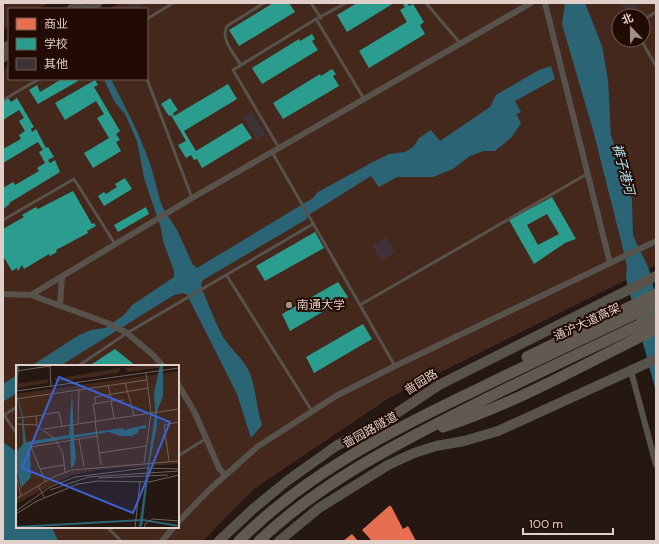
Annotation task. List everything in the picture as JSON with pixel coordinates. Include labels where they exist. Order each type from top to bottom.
[{"type":"highway","points":[[259,541],[300,506],[333,482],[408,438],[465,420],[541,385],[634,321],[656,294]]},
{"type":"highway","name":"通沪大道高架","points":[[408,438],[533,375],[634,321],[656,304]]},
{"type":"highway","name":"通沪大道高架","points":[[529,364],[634,321],[656,317]]},
{"type":"highway","points":[[389,434],[447,398],[634,321],[656,329]]},
{"type":"highway","name":"啬园路隧道","points":[[239,541],[255,525],[299,489],[325,471],[389,434],[529,364]]},
{"type":"main road","points":[[89,8],[98,3]]},
{"type":"main road","name":"啬园路","points":[[219,541],[253,509],[287,481],[336,446],[397,413],[439,385],[654,276]]},
{"type":"main road","points":[[279,541],[319,508],[388,465],[414,453],[436,446],[464,441],[498,431],[656,359]]},
{"type":"street","points":[[31,295],[192,198],[531,3]]},
{"type":"street","points":[[545,3],[610,263]]},
{"type":"street","points":[[179,521],[257,447],[336,396],[395,366],[656,241]]},
{"type":"street","points":[[60,305],[62,277]]},
{"type":"street","points":[[3,294],[31,295],[110,324],[125,332],[153,354],[162,365]]},
{"type":"street","points":[[631,371],[656,465]]},
{"type":"street","points":[[179,386],[196,413],[219,468],[226,475]]},
{"type":"street","points":[[162,541],[173,528]]},
{"type":"lane","points":[[148,18],[173,3]]},
{"type":"lane","points":[[241,65],[225,38],[225,30],[227,26],[264,3]]},
{"type":"lane","points":[[312,3],[321,18]]},
{"type":"lane","points":[[279,148],[232,70],[316,19],[321,18],[346,3]]},
{"type":"lane","points":[[426,3],[461,43]]},
{"type":"lane","points":[[316,19],[364,99]]},
{"type":"lane","points":[[646,48],[656,66]]},
{"type":"lane","points":[[3,100],[37,80]]},
{"type":"lane","points":[[147,80],[192,198]]},
{"type":"lane","points":[[272,152],[395,366]]},
{"type":"lane","points":[[360,305],[587,174]]},
{"type":"lane","points":[[3,220],[74,179],[115,244]]},
{"type":"lane","points":[[79,365],[125,332],[187,299],[313,224]]},
{"type":"lane","points":[[227,276],[313,412]]},
{"type":"lane","points":[[16,408],[4,415],[16,433]]},
{"type":"lane","points":[[179,455],[207,438]]},
{"type":"lane","points":[[108,528],[121,541]]},
{"type":"shaded area","points":[[9,3],[49,3],[40,8],[8,8],[8,26],[3,29],[3,6]]},
{"type":"shaded area","name":"南通大学","points":[[120,3],[656,3],[656,265],[389,398],[254,489],[203,541],[3,541],[3,70],[8,67],[8,80],[148,80],[148,8],[111,8]]},
{"type":"water","points":[[565,3],[585,3],[602,46],[608,80],[611,136],[627,177],[632,200],[633,236],[649,269],[656,297],[656,392],[626,279],[627,266],[594,134],[562,24]]},
{"type":"water","points":[[551,66],[555,79],[515,101],[521,112],[516,114],[521,123],[512,137],[495,151],[484,151],[470,156],[453,169],[433,177],[397,177],[379,187],[371,176],[307,216],[307,219],[203,280],[201,284],[202,289],[223,337],[251,375],[262,425],[251,438],[237,394],[187,295],[183,293],[174,295],[62,365],[33,365],[79,335],[91,330],[105,328],[124,315],[132,305],[174,277],[174,271],[163,241],[161,228],[144,178],[137,141],[125,114],[114,101],[104,80],[112,80],[127,110],[152,169],[162,206],[178,232],[193,265],[197,268],[313,198],[318,192],[389,154],[405,152],[414,146],[419,138],[431,130],[440,141],[490,107],[496,95],[539,70]]},
{"type":"water","points":[[16,376],[16,394],[3,402],[3,384]]},
{"type":"water","points":[[3,442],[16,451],[16,528],[52,528],[58,541],[3,541]]},
{"type":"building: 商业","points":[[389,506],[391,506],[403,529],[408,526],[416,541],[372,541],[362,530]]},
{"type":"building: 商业","points":[[352,534],[358,541],[343,541]]},
{"type":"building: 学校","points":[[273,3],[289,3],[295,12],[239,46],[229,30]]},
{"type":"building: 学校","points":[[357,3],[394,3],[347,32],[337,15]]},
{"type":"building: 学校","points":[[402,3],[407,3],[409,6],[413,4],[424,22],[420,25],[425,34],[369,68],[359,51],[407,22],[400,10],[405,7]]},
{"type":"building: 学校","points":[[312,34],[315,39],[312,41],[318,50],[262,84],[252,68],[299,39],[300,41]]},
{"type":"building: 学校","points":[[332,69],[336,74],[333,76],[339,86],[283,119],[273,103],[320,74],[321,76]]},
{"type":"building: 学校","points":[[60,80],[78,81],[38,104],[29,90],[37,85],[40,92]]},
{"type":"building: 学校","points":[[95,80],[98,85],[94,87],[120,131],[116,134],[120,140],[116,142],[121,151],[93,168],[84,153],[109,138],[97,118],[104,114],[96,101],[65,120],[55,103]]},
{"type":"building: 学校","points":[[228,84],[237,99],[184,131],[196,151],[242,123],[252,138],[202,168],[197,159],[194,160],[191,155],[186,158],[178,145],[186,141],[171,115],[169,116],[161,104],[170,98],[178,110],[173,113],[174,116]]},
{"type":"building: 学校","points":[[8,98],[11,102],[17,98],[34,127],[31,129],[32,132],[36,129],[46,148],[48,147],[54,157],[48,160],[50,163],[55,160],[60,172],[9,203],[10,204],[3,209],[3,188],[13,182],[15,185],[39,171],[37,168],[45,163],[39,152],[43,150],[38,142],[3,163],[3,149],[21,139],[19,135],[25,131],[19,121],[24,118],[19,110],[3,120],[3,102]]},
{"type":"building: 学校","points":[[125,178],[132,189],[104,206],[98,196],[104,192],[106,194],[117,187],[115,184]]},
{"type":"building: 学校","points":[[73,191],[92,224],[94,223],[96,226],[87,231],[88,233],[56,250],[57,252],[50,256],[49,254],[24,269],[22,265],[18,271],[17,268],[12,271],[3,256],[3,229],[24,217],[22,215],[36,207],[38,209]]},
{"type":"building: 学校","points":[[552,197],[576,239],[565,243],[534,264],[509,220]],"holes":[[[547,214],[559,234],[538,245],[527,225]]]},
{"type":"building: 学校","points":[[146,207],[149,214],[118,232],[114,225]]},
{"type":"building: 学校","points":[[315,232],[324,248],[265,281],[256,266]]},
{"type":"building: 学校","points":[[338,282],[348,297],[290,331],[282,314]]},
{"type":"building: 学校","points":[[363,324],[372,339],[314,373],[306,357]]},
{"type":"building: 学校","points":[[115,349],[135,365],[91,365]]},
{"type":"building: 其他","points":[[146,3],[137,8],[130,8],[128,4]]},
{"type":"building: 其他","points":[[621,3],[643,3],[634,8],[624,8]]},
{"type":"building: 其他","points":[[252,112],[266,135],[257,140],[243,117]]},
{"type":"building: 其他","points":[[387,237],[396,252],[381,261],[372,245]]},
{"type":"place","name":"南通大学","points":[[289,305]]},
{"type":"water label","name":"裤子港河","points":[[624,169]]}]
